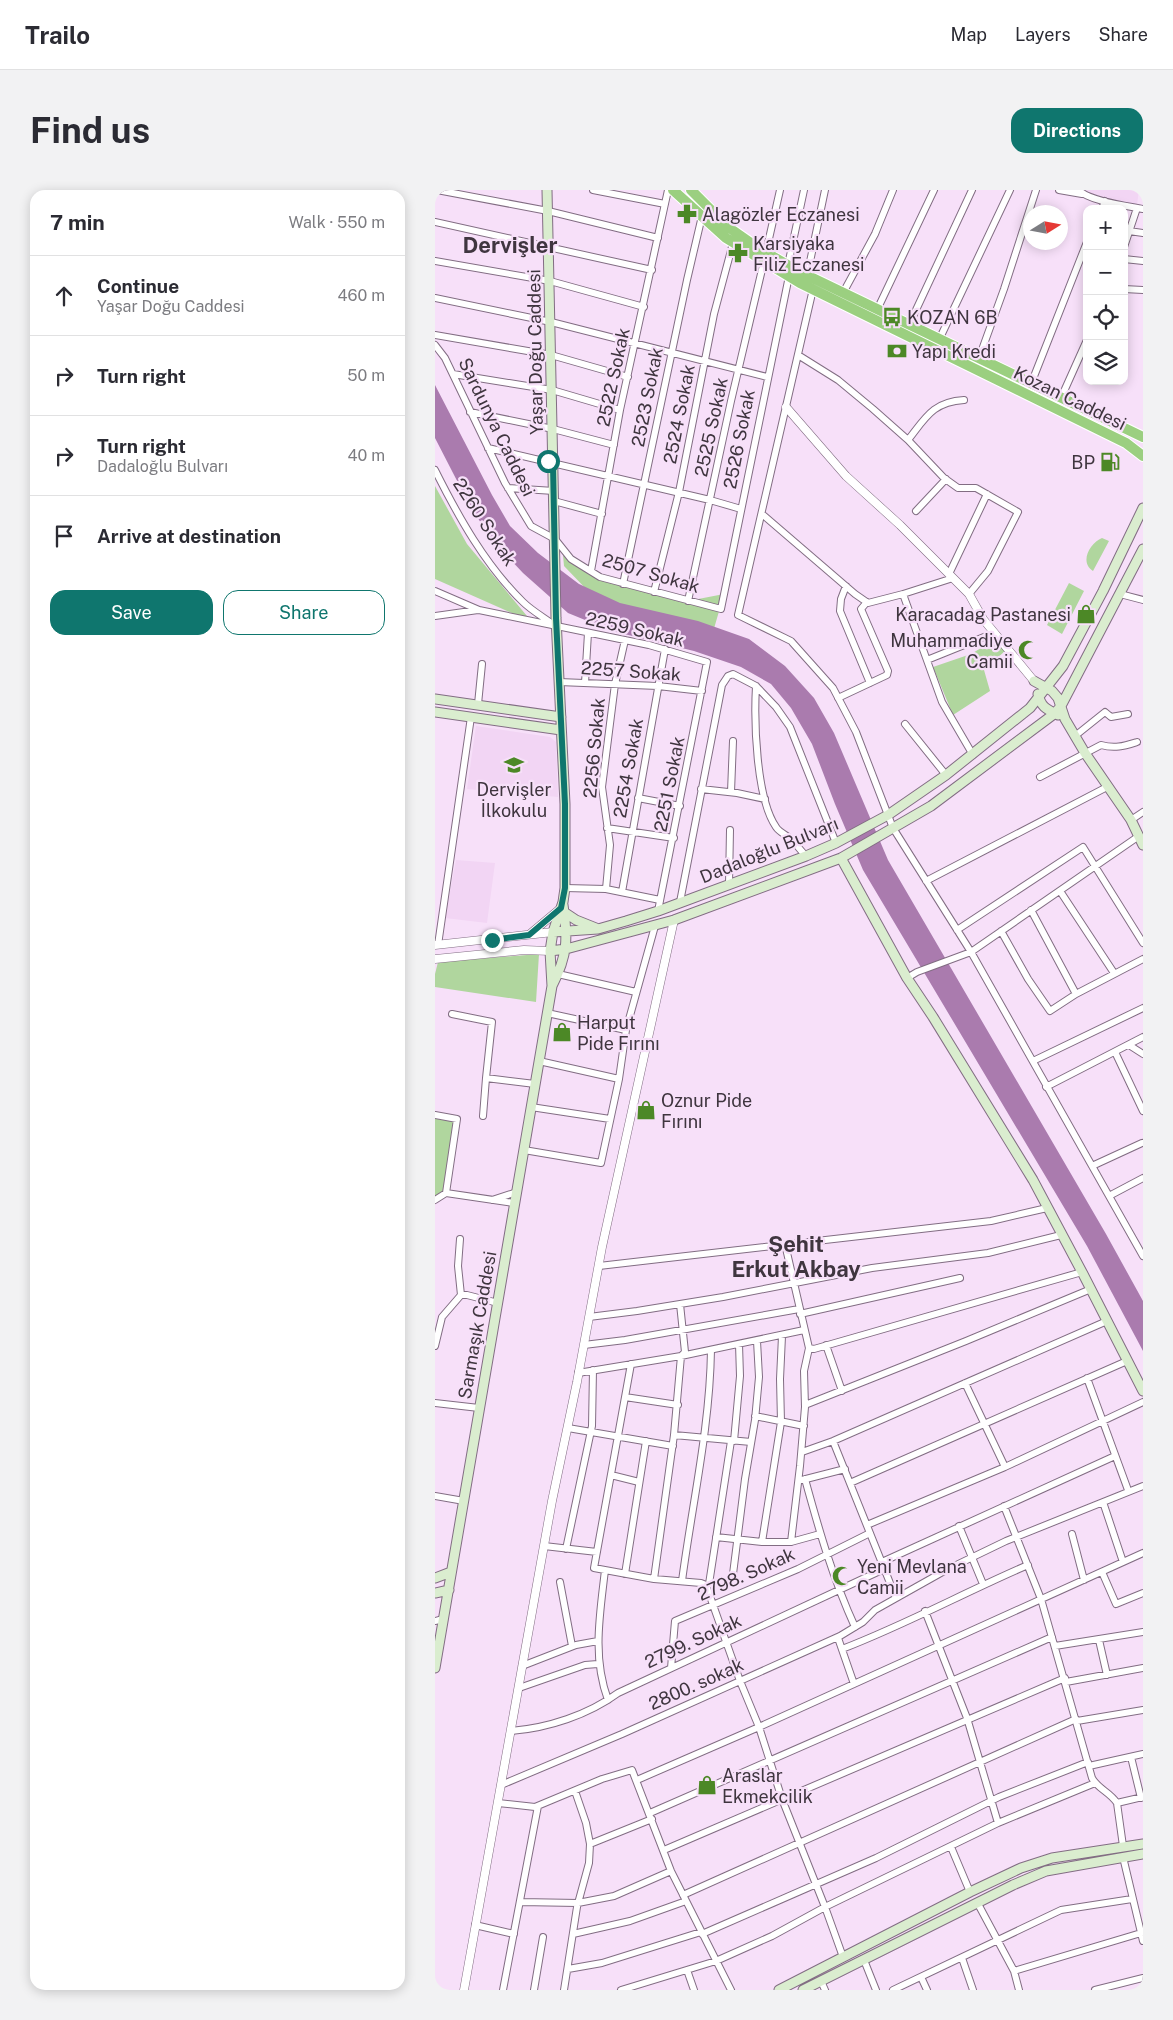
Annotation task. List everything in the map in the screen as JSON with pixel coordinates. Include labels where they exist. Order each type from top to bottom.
[{"type":"highway","name":"Kozan Caddesi","points":[[673,190],[733,243],[765,257],[788,270],[813,289],[1126,443],[1143,456]]},
{"type":"highway","name":"Kozan Caddesi","points":[[691,190],[728,227],[765,257]]},
{"type":"highway","name":"Kozan Caddesi","points":[[788,270],[807,276],[1143,437]]},
{"type":"main road","name":"Yaşar Doğu Caddesi","points":[[547,190],[557,627],[565,804],[565,888],[563,907]]},
{"type":"main road","name":"Dadaloğlu Bulvarı","points":[[553,932],[598,929],[658,911],[806,856],[840,841],[884,817],[946,775],[1030,708],[1063,666],[1103,591],[1143,508]]},
{"type":"main road","name":"Dadaloğlu Bulvarı","points":[[549,951],[566,949],[674,920],[845,856],[931,806],[1055,714],[1061,706],[1143,549]]},
{"type":"main road","points":[[1034,681],[1058,698],[1065,719],[1107,787],[1131,820],[1143,845]]},
{"type":"main road","points":[[1034,681],[1041,705],[1048,711],[1065,719]]},
{"type":"main road","points":[[435,699],[561,717]]},
{"type":"main road","points":[[435,712],[561,730]]},
{"type":"main road","points":[[845,856],[907,978],[999,1122],[1091,1288],[1143,1391]]},
{"type":"main road","points":[[563,907],[576,920],[598,929]]},
{"type":"main road","points":[[552,986],[566,949],[567,931],[563,907]]},
{"type":"main road","points":[[552,986],[549,951],[553,932],[563,907]]},
{"type":"main road","name":"Sarmaşık Caddesi","points":[[435,1668],[439,1620],[449,1590],[552,986]]},
{"type":"main road","points":[[435,1578],[451,1572]]},
{"type":"main road","points":[[435,1593],[449,1590]]},
{"type":"main road","points":[[779,1990],[970,1892],[1021,1868],[1052,1858],[1143,1844]]},
{"type":"main road","points":[[803,1990],[823,1986],[864,1960],[977,1902],[1046,1871],[1143,1854]]},
{"type":"street","points":[[437,190],[548,211],[658,238]]},
{"type":"street","points":[[593,190],[665,204]]},
{"type":"street","name":"2522 Sokak","points":[[591,571],[620,410],[668,190]]},
{"type":"street","name":"2525 Sokak","points":[[688,601],[780,190]]},
{"type":"street","name":"2526 Sokak","points":[[721,609],[804,190]]},
{"type":"street","points":[[807,276],[825,190]]},
{"type":"street","points":[[843,294],[875,234],[893,190]]},
{"type":"street","points":[[877,310],[934,190]]},
{"type":"street","points":[[909,325],[972,190]]},
{"type":"street","points":[[939,340],[1010,190]]},
{"type":"street","points":[[979,358],[1004,289],[1036,190]]},
{"type":"street","points":[[1059,190],[1081,192],[1105,201],[1140,208],[1128,234]]},
{"type":"street","points":[[1104,205],[1105,201]]},
{"type":"street","name":"2523 Sokak","points":[[623,584],[702,216]]},
{"type":"street","points":[[435,222],[652,270]]},
{"type":"street","points":[[1129,231],[1143,233]]},
{"type":"street","name":"2524 Sokak","points":[[654,592],[679,492],[714,314],[733,243]]},
{"type":"street","points":[[1031,384],[1084,250]]},
{"type":"street","points":[[1128,260],[1143,262]]},
{"type":"street","points":[[435,261],[550,281],[644,307]]},
{"type":"street","points":[[813,289],[739,615],[791,641],[833,688],[856,732],[889,830],[926,881],[971,952],[1143,1256]]},
{"type":"street","points":[[1128,289],[1143,290]]},
{"type":"street","points":[[435,298],[551,322],[739,369],[767,378]]},
{"type":"street","points":[[435,335],[551,355],[628,377]]},
{"type":"street","name":"Sardunya Caddesi","points":[[435,345],[445,358],[508,488],[531,526],[555,539]]},
{"type":"street","points":[[1061,398],[1083,349]]},
{"type":"street","points":[[798,355],[838,380],[908,440],[946,480],[958,488],[976,488],[1018,512],[988,571],[969,594]]},
{"type":"street","points":[[453,374],[552,390],[620,410]]},
{"type":"street","points":[[908,440],[930,412],[938,406],[950,401],[965,400]]},
{"type":"street","points":[[786,408],[846,476],[969,594],[994,633],[1034,681]]},
{"type":"street","points":[[470,412],[553,429],[614,445]]},
{"type":"street","points":[[488,448],[679,492],[741,509]]},
{"type":"street","name":"2260 Sokak","points":[[435,470],[474,540],[497,572],[523,602],[557,627]]},
{"type":"street","points":[[916,511],[946,480]]},
{"type":"street","points":[[508,488],[554,491]]},
{"type":"street","points":[[838,698],[887,675],[888,672],[861,609],[867,602],[903,594],[951,576],[987,494]]},
{"type":"street","points":[[554,501],[602,514]]},
{"type":"street","points":[[762,514],[867,602]]},
{"type":"street","name":"2507 Sokak","points":[[555,539],[571,559],[600,577],[721,609]]},
{"type":"street","points":[[846,586],[840,611],[871,683]]},
{"type":"street","points":[[435,591],[479,610]]},
{"type":"street","points":[[903,594],[942,702],[973,755]]},
{"type":"street","points":[[1120,594],[1143,600]]},
{"type":"street","points":[[435,616],[479,610]]},
{"type":"street","name":"2259 Sokak","points":[[479,610],[665,649],[707,662]]},
{"type":"street","points":[[585,683],[588,633]]},
{"type":"street","points":[[927,660],[994,633]]},
{"type":"street","name":"2256 Sokak","points":[[606,889],[610,845],[602,787],[615,684],[625,640]]},
{"type":"street","name":"2254 Sokak","points":[[622,892],[637,798],[665,649]]},
{"type":"street","name":"2251 Sokak","points":[[658,911],[707,662]]},
{"type":"street","points":[[478,704],[482,664]]},
{"type":"street","points":[[679,902],[722,685],[728,676],[733,674],[756,686],[776,707],[790,727],[840,841]]},
{"type":"street","name":"2257 Sokak","points":[[559,682],[658,686],[702,691]]},
{"type":"street","points":[[756,686],[754,716],[757,747],[768,811],[776,828],[790,839],[806,856]]},
{"type":"street","points":[[1075,736],[1105,712],[1111,717],[1128,714]]},
{"type":"street","points":[[437,945],[471,717]]},
{"type":"street","points":[[905,724],[946,775]]},
{"type":"street","points":[[731,792],[733,741]]},
{"type":"street","points":[[1040,777],[1101,745],[1111,748],[1123,747],[1137,742]]},
{"type":"street","points":[[926,881],[1107,787]]},
{"type":"street","points":[[701,789],[731,792],[765,799]]},
{"type":"street","points":[[637,798],[680,806]]},
{"type":"street","points":[[1131,820],[1143,812]]},
{"type":"street","points":[[607,828],[673,838]]},
{"type":"street","points":[[729,884],[730,830]]},
{"type":"street","points":[[907,978],[917,972],[971,952],[1139,836]]},
{"type":"street","points":[[957,930],[1083,847],[1143,943]]},
{"type":"street","points":[[565,888],[606,889],[660,900]]},
{"type":"street","points":[[1059,891],[1114,973]]},
{"type":"street","points":[[529,935],[563,907]]},
{"type":"street","points":[[1031,910],[1076,994]]},
{"type":"street","points":[[464,1990],[544,1546],[599,1266],[674,920]]},
{"type":"street","points":[[524,1150],[601,1163],[619,1078],[626,1030],[655,926]]},
{"type":"street","points":[[1001,931],[1028,979],[1050,1011],[1076,994],[1142,960]]},
{"type":"street","name":"Dadaloğlu Bulvarı","points":[[437,945],[553,932]]},
{"type":"street","name":"Dadaloğlu Bulvarı","points":[[435,959],[524,950],[549,951]]},
{"type":"street","points":[[558,974],[636,992]]},
{"type":"street","points":[[1033,1061],[1143,1008]]},
{"type":"street","points":[[547,1013],[626,1030]]},
{"type":"street","points":[[452,1014],[492,1022],[483,1116]]},
{"type":"street","points":[[1046,1087],[1143,1037]]},
{"type":"street","points":[[1129,1045],[1143,1054]]},
{"type":"street","points":[[1115,1052],[1143,1111]]},
{"type":"street","points":[[539,1061],[619,1078]]},
{"type":"street","points":[[486,1078],[535,1084]]},
{"type":"street","points":[[531,1107],[610,1119]]},
{"type":"street","points":[[435,1115],[457,1119],[446,1193]]},
{"type":"street","points":[[1093,1166],[1142,1143]]},
{"type":"street","points":[[1109,1196],[1143,1178]]},
{"type":"street","points":[[490,1200],[517,1192]]},
{"type":"street","points":[[435,1200],[446,1193],[515,1203]]},
{"type":"street","points":[[599,1266],[991,1220],[1047,1208]]},
{"type":"street","points":[[589,1317],[680,1304],[872,1268],[988,1252],[1061,1235]]},
{"type":"street","points":[[460,1239],[458,1266],[461,1295]]},
{"type":"street","points":[[785,1244],[809,1348],[805,1372],[804,1426],[801,1452],[802,1480],[791,1542]]},
{"type":"street","points":[[809,1348],[826,1345],[1082,1272]]},
{"type":"street","points":[[584,1345],[800,1312],[960,1278]]},
{"type":"street","points":[[805,1404],[842,1391],[1091,1288]]},
{"type":"street","points":[[435,1346],[442,1316],[461,1295],[498,1303]]},
{"type":"street","points":[[654,1579],[678,1405],[681,1356],[685,1352],[680,1304]]},
{"type":"street","points":[[801,1452],[833,1441],[1107,1321]]},
{"type":"street","points":[[579,1373],[681,1356],[804,1330]]},
{"type":"street","points":[[762,1542],[781,1420],[782,1336]]},
{"type":"street","points":[[733,1574],[755,1416],[759,1376],[757,1341]]},
{"type":"street","points":[[707,1587],[733,1441],[740,1376],[739,1344]]},
{"type":"street","points":[[826,1345],[842,1391]]},
{"type":"street","points":[[682,1581],[711,1375],[711,1350]]},
{"type":"street","points":[[850,1483],[1127,1360]]},
{"type":"street","points":[[631,1364],[594,1568],[654,1579],[701,1583],[707,1587],[740,1682],[759,1727],[782,1799],[843,1957]]},
{"type":"street","points":[[566,1549],[591,1432],[594,1396],[593,1370]]},
{"type":"street","points":[[1087,1378],[1128,1490]]},
{"type":"street","points":[[965,1383],[1005,1467]]},
{"type":"street","points":[[625,1397],[678,1405]]},
{"type":"street","points":[[867,1525],[1005,1467],[1143,1402]]},
{"type":"street","points":[[435,1403],[479,1408]]},
{"type":"street","points":[[755,1416],[804,1426]]},
{"type":"street","points":[[568,1428],[673,1446]]},
{"type":"street","points":[[674,1434],[751,1442]]},
{"type":"street","points":[[625,1574],[646,1441]]},
{"type":"street","points":[[833,1441],[896,1598]]},
{"type":"street","name":"2799. Sokak","points":[[511,1731],[562,1721],[838,1590],[959,1526],[1115,1456]]},
{"type":"street","points":[[802,1480],[845,1469]]},
{"type":"street","points":[[611,1475],[639,1482]]},
{"type":"street","points":[[802,1480],[838,1590],[855,1627]]},
{"type":"street","name":"2800. sokak","points":[[501,1785],[838,1638],[875,1610],[972,1558],[1128,1490],[1143,1486]]},
{"type":"street","points":[[435,1496],[464,1501]]},
{"type":"street","points":[[1103,1502],[1123,1562]]},
{"type":"street","points":[[1004,1506],[1041,1598],[1095,1783],[1113,1797],[1117,1803],[1123,1846]]},
{"type":"street","points":[[959,1526],[983,1584]]},
{"type":"street","name":"2798. Sokak","points":[[671,1668],[675,1621],[798,1569],[870,1532]]},
{"type":"street","points":[[717,1537],[762,1542],[791,1542],[820,1534]]},
{"type":"street","points":[[1072,1534],[1084,1580]]},
{"type":"street","points":[[544,1546],[597,1552]]},
{"type":"street","points":[[637,1780],[759,1727],[1143,1553]]},
{"type":"street","points":[[841,1648],[880,1633],[983,1584],[1028,1565]]},
{"type":"street","points":[[605,1570],[598,1642],[598,1664],[608,1700]]},
{"type":"street","points":[[1102,1572],[1116,1604],[1143,1593]]},
{"type":"street","points":[[560,1582],[572,1646]]},
{"type":"street","points":[[925,1611],[967,1720],[998,1823]]},
{"type":"street","points":[[1055,1646],[1143,1632]]},
{"type":"street","points":[[589,1844],[1052,1636]]},
{"type":"street","points":[[838,1638],[854,1684]]},
{"type":"street","points":[[1099,1640],[1107,1675]]},
{"type":"street","points":[[523,1666],[572,1646],[598,1642]]},
{"type":"street","points":[[519,1688],[585,1666],[598,1664]]},
{"type":"street","points":[[663,1850],[1065,1680],[1143,1668]]},
{"type":"street","points":[[573,1934],[630,1920],[684,1898],[800,1843],[1076,1720],[1143,1710]]},
{"type":"street","points":[[568,1969],[601,1963],[701,1933],[876,1858],[991,1801],[1089,1764],[1143,1754]]},
{"type":"street","points":[[1117,1803],[1142,1798],[1131,1757]]},
{"type":"street","points":[[498,1803],[538,1806],[632,1770],[671,1871],[731,1990]]},
{"type":"street","points":[[621,1990],[645,1986],[716,1961],[772,1936],[825,1907],[998,1823],[1095,1783]]},
{"type":"street","points":[[564,1990],[578,1903],[589,1863],[586,1823],[575,1791]]},
{"type":"street","points":[[503,1990],[538,1806]]},
{"type":"street","points":[[951,1847],[970,1892]]},
{"type":"street","points":[[1123,1857],[1132,1900],[1140,1917],[1143,1941]]},
{"type":"street","points":[[520,1902],[578,1903],[621,1894],[671,1871]]},
{"type":"street","points":[[893,1990],[1061,1910],[1132,1900]]},
{"type":"street","points":[[977,1902],[1014,1971],[1019,1990]]},
{"type":"street","points":[[475,1925],[514,1934]]},
{"type":"street","points":[[1014,1971],[1141,1933]]},
{"type":"street","points":[[534,1990],[543,1937]]},
{"type":"street","points":[[963,1958],[973,1990]]},
{"type":"street","points":[[864,1960],[876,1990]]},
{"type":"street","points":[[687,1970],[694,1990]]},
{"type":"street","points":[[921,1977],[927,1990]]},
{"type":"street","points":[[1095,1990],[1143,1978]]},
{"type":"shaded area","points":[[1087,190],[1139,190],[1137,205],[1088,195]]},
{"type":"shaded area","points":[[435,385],[510,526],[538,553],[579,584],[620,603],[698,621],[749,639],[785,666],[814,698],[834,733],[888,860],[1106,1234],[1143,1301],[1143,1351],[1087,1246],[863,870],[812,744],[791,708],[771,684],[741,667],[694,651],[612,631],[568,613],[523,573],[492,540],[470,506],[435,438]]},
{"type":"shaded area","name":"Dervişler İlkokulu","points":[[476,726],[550,737],[556,742],[558,797],[467,789]]},
{"type":"shaded area","points":[[456,860],[495,863],[487,923],[445,918]]},
{"type":"green space","points":[[435,486],[467,544],[532,622],[435,579]]},
{"type":"green space","points":[[1102,538],[1109,541],[1093,571],[1087,563],[1088,553],[1090,548]]},
{"type":"green space","points":[[563,555],[596,575],[688,601],[724,594],[713,632],[638,613],[589,592],[564,566]]},
{"type":"green space","points":[[1069,583],[1084,591],[1062,634],[1047,625]]},
{"type":"green space","points":[[996,639],[1005,651],[984,670],[990,691],[953,715],[933,667],[971,654]]},
{"type":"green space","points":[[539,954],[536,1002],[435,987],[435,974],[438,962]]},
{"type":"green space","points":[[435,1118],[455,1121],[445,1190],[435,1197]]},
{"type":"place","name":"Alagözler Eczanesi","points":[[687,214]]},
{"type":"place","name":"Karsiyaka Filiz Eczanesi","points":[[738,253]]},
{"type":"place","name":"KOZAN 6B","points":[[892,317]]},
{"type":"place","name":"Yapı Kredi","points":[[897,351]]},
{"type":"place","name":"BP","points":[[1110,462]]},
{"type":"place","name":"Karacadag Pastanesi","points":[[1086,614]]},
{"type":"place","name":"Muhammadiye Camii","points":[[1028,650]]},
{"type":"place","name":"Dervişler İlkokulu","points":[[514,765]]},
{"type":"place","name":"Harput Pide Fırını","points":[[562,1032]]},
{"type":"place","name":"Oznur Pide Fırını","points":[[646,1110]]},
{"type":"place","name":"Yeni Mevlana Camii","points":[[842,1576]]},
{"type":"place","name":"Araslar Ekmekcilik","points":[[707,1785]]},
{"type":"district","name":"Dervişler","points":[[510,245]]},
{"type":"district","name":"Şehit Erkut Akbay","points":[[796,1256]]},
{"type":"route","points":[[492,940],[529,935],[561,908],[565,888],[565,804],[556,618],[553,464],[548,461]]}]
